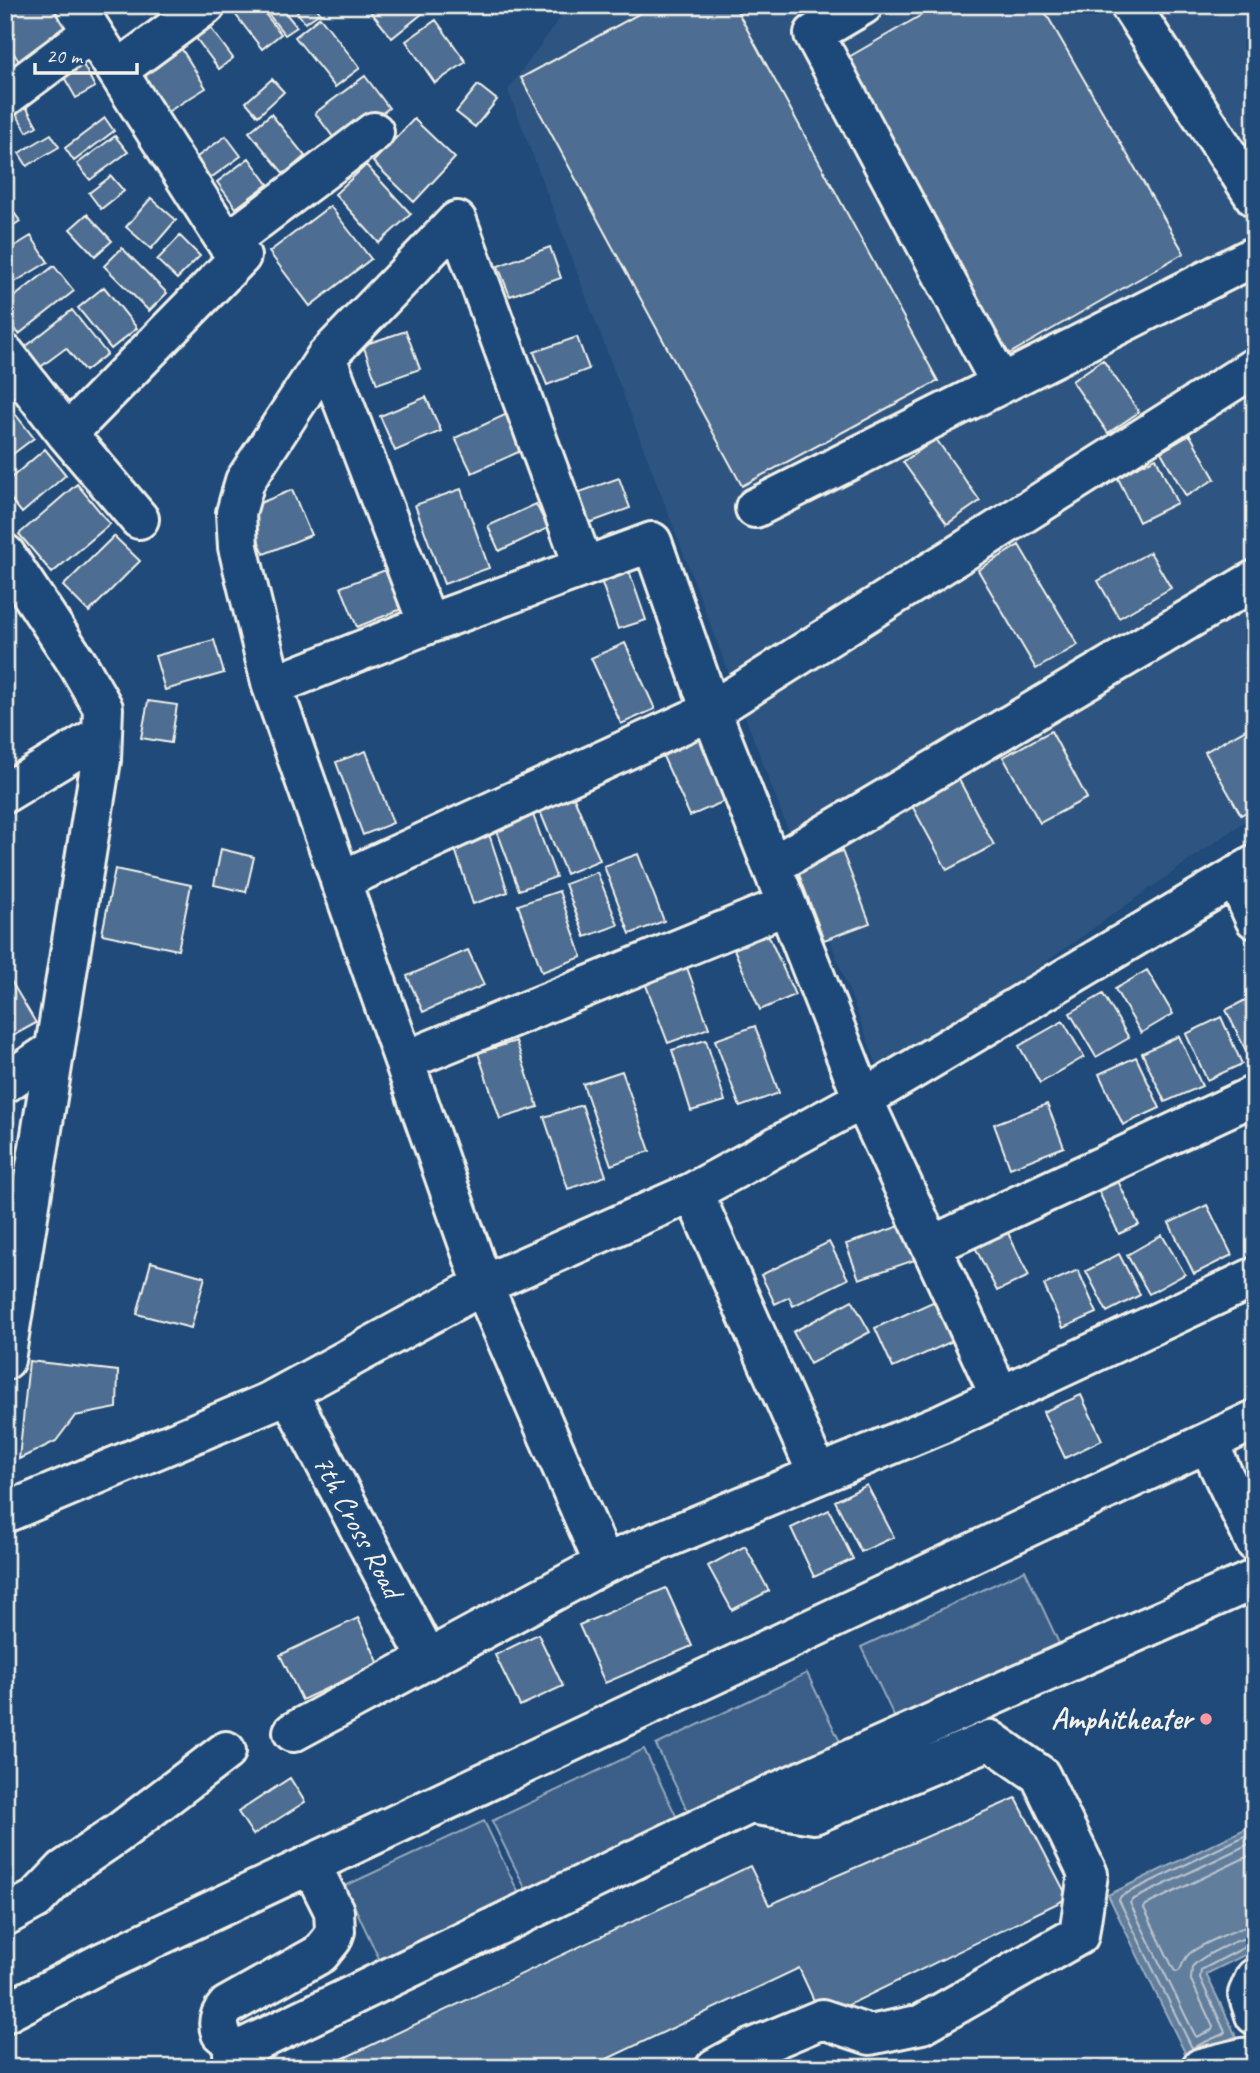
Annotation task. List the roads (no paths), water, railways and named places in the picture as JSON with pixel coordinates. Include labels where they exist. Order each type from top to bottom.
[{"type":"street","points":[[117,71],[206,5]]},
{"type":"street","points":[[863,5],[814,34],[1001,384]]},
{"type":"street","points":[[1130,5],[1255,197]]},
{"type":"street","points":[[5,97],[84,19],[227,243],[241,256],[67,434]]},
{"type":"street","points":[[227,243],[374,132]]},
{"type":"street","points":[[584,567],[457,220],[326,357],[245,481],[236,513],[238,547],[272,686],[483,1285],[604,1564]]},
{"type":"street","points":[[755,508],[1255,256]]},
{"type":"street","points":[[5,354],[67,434],[139,519]]},
{"type":"street","points":[[326,357],[428,624]]},
{"type":"street","points":[[340,881],[711,711],[1255,367]]},
{"type":"street","points":[[272,686],[428,624],[652,542],[711,711],[863,1099],[1000,1396]]},
{"type":"street","points":[[5,1360],[101,760],[103,709],[79,666],[8,566]]},
{"type":"street","points":[[772,866],[1255,580]]},
{"type":"street","points":[[5,793],[102,734]]},
{"type":"street","points":[[5,1513],[269,1402],[483,1285],[693,1192],[863,1099],[1245,870],[1255,919]]},
{"type":"street","points":[[404,1061],[787,905]]},
{"type":"street","points":[[5,1083],[54,1050]]},
{"type":"street","points":[[931,1246],[1255,1095]]},
{"type":"street","points":[[693,1192],[818,1475]]},
{"type":"street","points":[[293,1732],[604,1564],[943,1423],[1255,1277]]},
{"type":"street","name":"7th Cross Road","points":[[288,1392],[428,1659]]},
{"type":"street","points":[[5,2013],[99,1964],[1255,1420]]},
{"type":"street","points":[[1208,1443],[1255,1542]]},
{"type":"street","points":[[239,2068],[233,2053],[750,1804],[1255,1579]]},
{"type":"street","points":[[715,2068],[750,2049],[822,2019],[870,2035],[922,2024],[1079,1935],[1088,1874],[1040,1775],[990,1740],[814,1814],[750,1804]]},
{"type":"street","points":[[5,1916],[36,1899],[64,1870],[117,1834],[226,1751]]},
{"type":"street","points":[[221,2034],[218,2020],[227,2006],[320,1954],[332,1939],[335,1931],[334,1912],[311,1865]]},
{"type":"street","points":[[1255,1978],[1248,1994],[1255,2015]]},
{"type":"street","points":[[1201,2068],[1255,2057]]},
{"type":"water","points":[[1255,1824],[1255,1950],[1206,1974],[1236,2036],[1188,2059],[1108,1895]]},
{"type":"place","name":"Amphitheater","points":[[1206,1719]]}]
